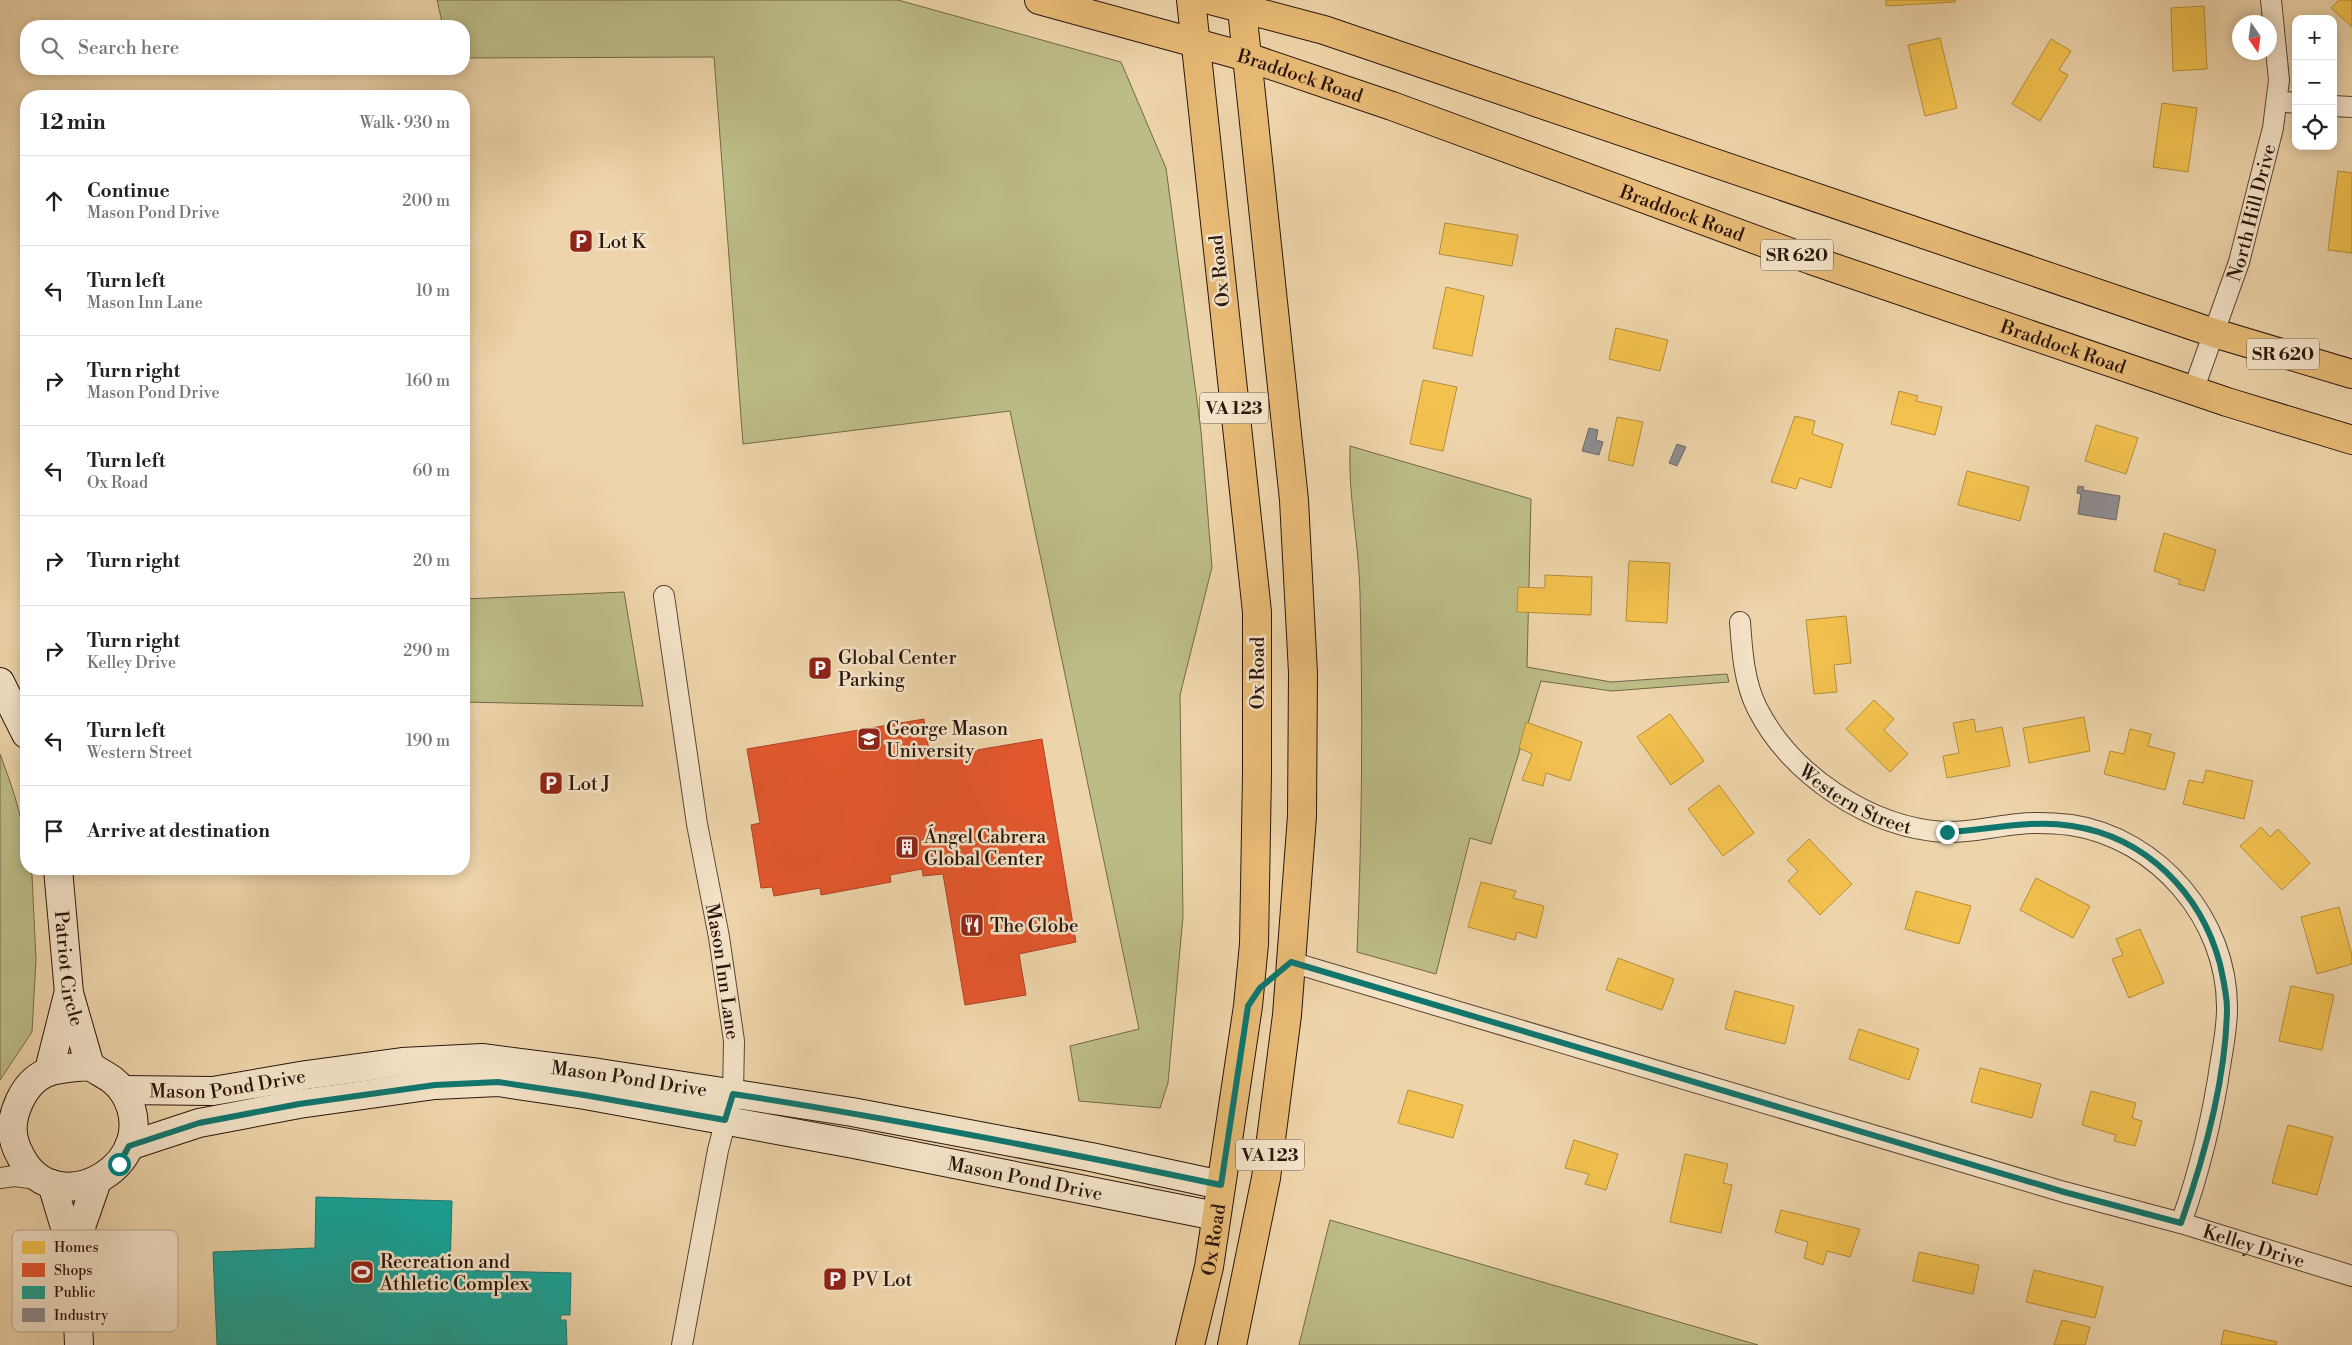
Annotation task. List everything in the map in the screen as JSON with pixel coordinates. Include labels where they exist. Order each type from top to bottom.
[{"type":"main road","name":"Braddock Road","points":[[1039,0],[1194,44],[1248,57],[1401,110],[1811,260],[2193,391],[2352,440]]},
{"type":"main road","name":"Ox Road","points":[[1190,0],[1257,612],[1254,944],[1248,1006],[1209,1267],[1190,1345]]},
{"type":"main road","name":"SR 620","points":[[1210,0],[1241,4],[1333,34],[2214,333],[2352,374]]},
{"type":"main road","name":"Ox Road","points":[[1232,1345],[1266,1178],[1282,1064],[1302,816],[1303,673],[1294,500],[1241,4]]},
{"type":"main road","points":[[1248,1006],[1260,988],[1291,962],[1273,943],[1264,924],[1254,866]]},
{"type":"street","name":"North Hill Drive","points":[[2193,391],[2250,224],[2287,102],[2279,80],[2271,0]]},
{"type":"street","points":[[2337,106],[2352,107]]},
{"type":"street","name":"Mason Inn Lane","points":[[664,596],[697,824],[724,968],[734,1041],[733,1094],[725,1120],[682,1345]]},
{"type":"street","name":"Western Street","points":[[1740,622],[1742,653],[1749,686],[1763,718],[1798,761],[1824,785],[1849,802],[1886,820],[1929,830],[1969,831],[2042,823],[2096,830],[2124,842],[2149,856],[2171,876],[2188,896],[2205,924],[2216,952],[2224,980],[2227,1008],[2216,1097],[2196,1180],[2181,1223]]},
{"type":"street","points":[[0,682],[20,722]]},
{"type":"street","name":"Patriot Circle","points":[[59,875],[69,993],[90,1066]]},
{"type":"street","name":"Kelley Drive","points":[[1291,962],[2064,1192],[2181,1223],[2352,1276]]},
{"type":"street","points":[[49,1070],[69,993]]},
{"type":"street","name":"Mason Pond Drive","points":[[122,1090],[213,1091],[306,1075],[402,1062],[482,1058],[862,1114],[1221,1185]]},
{"type":"street","points":[[0,1169],[13,1142],[15,1115],[20,1100],[37,1076],[49,1070],[90,1066],[109,1076],[122,1090],[131,1108],[133,1127],[129,1146],[119,1164],[97,1181],[72,1186],[14,1176],[0,1178]]},
{"type":"street","name":"Mason Pond Drive","points":[[129,1146],[199,1123],[299,1104],[435,1085],[498,1082],[725,1120],[1216,1216]]},
{"type":"street","points":[[13,1142],[23,1162],[45,1181],[64,1230]]},
{"type":"street","points":[[81,1230],[97,1181]]},
{"type":"street","points":[[79,1332],[79,1345]]},
{"type":"green space","points":[[437,0],[898,0],[1121,62],[1166,168],[1201,431],[1212,567],[1180,695],[1183,916],[1168,1083],[1160,1108],[1079,1101],[1070,1046],[1139,1029],[1010,411],[743,444],[714,57],[470,58],[470,20],[442,20]]},
{"type":"green space","points":[[1350,446],[1531,499],[1527,667],[1611,682],[1727,674],[1729,682],[1612,691],[1541,681],[1491,844],[1470,838],[1436,974],[1357,952],[1361,818],[1361,638],[1359,575],[1351,483]]},
{"type":"green space","points":[[624,592],[643,706],[470,702],[470,599]]},
{"type":"green space","points":[[0,754],[20,815],[20,875],[32,875],[36,960],[32,1032],[0,1080]]},
{"type":"green space","points":[[1330,1220],[1758,1345],[1299,1345]]},
{"type":"building: Homes","points":[[1886,0],[1955,0],[1955,2],[1886,6]]},
{"type":"building: Homes","points":[[2339,0],[2352,0],[2352,27],[2331,8]]},
{"type":"building: Homes","points":[[2204,6],[2207,69],[2173,71],[2171,8]]},
{"type":"building: Homes","points":[[1940,38],[1957,108],[1925,116],[1908,45]]},
{"type":"building: Homes","points":[[2051,39],[2071,51],[2059,70],[2068,75],[2040,121],[2012,104]]},
{"type":"building: Homes","points":[[2162,103],[2197,108],[2188,172],[2153,167]]},
{"type":"building: Homes","points":[[2338,171],[2352,173],[2352,253],[2328,250]]},
{"type":"building: Homes","points":[[1445,223],[1518,235],[1512,266],[1439,254]]},
{"type":"building: Homes","points":[[1446,287],[1484,296],[1472,356],[1433,348]]},
{"type":"building: Homes","points":[[1616,328],[1668,340],[1660,371],[1609,359]]},
{"type":"building: Homes","points":[[1423,380],[1457,387],[1443,451],[1410,444]]},
{"type":"building: Homes","points":[[1899,391],[1918,396],[1916,401],[1942,407],[1935,435],[1891,424]]},
{"type":"building: Homes","points":[[1795,416],[1815,421],[1812,434],[1843,444],[1831,488],[1800,478],[1796,489],[1771,482]]},
{"type":"building: Homes","points":[[1617,417],[1643,422],[1633,466],[1608,460]]},
{"type":"building: Homes","points":[[2096,425],[2138,438],[2126,474],[2085,461]]},
{"type":"building: Homes","points":[[1967,471],[2029,487],[2020,521],[1958,505]]},
{"type":"building: Homes","points":[[2164,533],[2216,550],[2204,591],[2178,584],[2181,580],[2154,571]]},
{"type":"building: Homes","points":[[1629,561],[1670,563],[1667,623],[1626,621]]},
{"type":"building: Homes","points":[[1545,575],[1592,577],[1591,615],[1517,612],[1518,587],[1545,588]]},
{"type":"building: Homes","points":[[1846,616],[1851,663],[1834,665],[1837,692],[1814,694],[1806,620]]},
{"type":"building: Homes","points":[[1874,700],[1894,719],[1884,730],[1908,754],[1890,772],[1846,729]]},
{"type":"building: Homes","points":[[1670,714],[1704,761],[1671,785],[1637,737]]},
{"type":"building: Homes","points":[[2084,717],[2090,751],[2029,763],[2023,728]]},
{"type":"building: Homes","points":[[1974,719],[1976,732],[2002,727],[2010,766],[1947,778],[1943,756],[1959,753],[1953,723]]},
{"type":"building: Homes","points":[[1526,722],[1582,742],[1570,781],[1546,773],[1543,786],[1522,780],[1532,754],[1519,748]]},
{"type":"building: Homes","points":[[2130,729],[2151,734],[2148,746],[2175,753],[2165,790],[2104,774],[2110,751],[2124,754]]},
{"type":"building: Homes","points":[[2206,770],[2253,781],[2244,819],[2183,804],[2189,780],[2203,783]]},
{"type":"building: Homes","points":[[1719,785],[1754,833],[1723,856],[1688,809]]},
{"type":"building: Homes","points":[[2261,827],[2270,837],[2278,829],[2310,863],[2282,890],[2240,846]]},
{"type":"building: Homes","points":[[1809,839],[1852,884],[1820,915],[1788,881],[1798,871],[1787,860]]},
{"type":"building: Homes","points":[[2036,878],[2090,906],[2073,938],[2020,910]]},
{"type":"building: Homes","points":[[1481,882],[1516,891],[1513,898],[1544,906],[1536,938],[1517,932],[1515,940],[1468,927]]},
{"type":"building: Homes","points":[[1916,891],[1971,906],[1959,944],[1905,929]]},
{"type":"building: Homes","points":[[2339,907],[2352,956],[2352,964],[2317,974],[2301,917]]},
{"type":"building: Homes","points":[[2140,929],[2164,983],[2129,998],[2112,959],[2123,955],[2116,939]]},
{"type":"building: Homes","points":[[1618,958],[1674,979],[1662,1010],[1606,990]]},
{"type":"building: Homes","points":[[2291,986],[2334,995],[2322,1050],[2279,1041]]},
{"type":"building: Homes","points":[[1735,991],[1794,1006],[1785,1044],[1725,1029]]},
{"type":"building: Homes","points":[[1859,1029],[1919,1049],[1909,1080],[1849,1059]]},
{"type":"building: Homes","points":[[1980,1068],[2041,1084],[2032,1118],[1971,1102]]},
{"type":"building: Homes","points":[[1408,1090],[1463,1105],[1453,1138],[1398,1123]]},
{"type":"building: Homes","points":[[2091,1091],[2136,1103],[2132,1118],[2142,1121],[2135,1146],[2114,1141],[2116,1135],[2082,1125]]},
{"type":"building: Homes","points":[[2288,1125],[2333,1137],[2317,1195],[2272,1183]]},
{"type":"building: Homes","points":[[1574,1140],[1618,1154],[1606,1190],[1585,1184],[1589,1174],[1565,1168]]},
{"type":"building: Homes","points":[[1685,1154],[1728,1164],[1723,1183],[1732,1185],[1721,1233],[1670,1222]]},
{"type":"building: Homes","points":[[1781,1210],[1860,1229],[1850,1257],[1827,1251],[1823,1265],[1804,1258],[1808,1242],[1775,1232]]},
{"type":"building: Homes","points":[[1919,1252],[1979,1265],[1973,1294],[1913,1281]]},
{"type":"building: Homes","points":[[2034,1270],[2103,1287],[2095,1318],[2026,1302]]},
{"type":"building: Homes","points":[[2062,1320],[2090,1327],[2085,1345],[2054,1345]]},
{"type":"building: Homes","points":[[2224,1330],[2277,1342],[2276,1345],[2221,1345]]},
{"type":"building: Shops","name":"Ángel Cabrera Global Center","points":[[924,719],[930,758],[1042,739],[1076,942],[1019,954],[1026,995],[965,1005],[943,874],[923,876],[922,869],[890,875],[891,882],[821,895],[820,888],[774,896],[772,887],[761,888],[751,825],[760,823],[747,749]]},
{"type":"building: Public","name":"Recreation and Athletic Complex","points":[[316,1197],[452,1201],[450,1270],[571,1273],[570,1315],[561,1315],[560,1320],[566,1320],[567,1345],[217,1345],[213,1252],[315,1248]]},
{"type":"building: Industry","points":[[1589,428],[1598,430],[1596,440],[1603,442],[1599,455],[1582,451]]},
{"type":"building: Industry","points":[[1677,444],[1686,447],[1677,466],[1669,463]]},
{"type":"building: Industry","points":[[2078,486],[2084,487],[2083,490],[2120,496],[2116,520],[2078,514],[2081,494],[2077,493]]},
{"type":"place","name":"Lot K","points":[[581,241]]},
{"type":"place","name":"Global Center Parking","points":[[820,668]]},
{"type":"place","name":"George Mason University","points":[[869,739]]},
{"type":"place","name":"Lot J","points":[[551,783]]},
{"type":"place","name":"Ángel Cabrera Global Center","points":[[907,847]]},
{"type":"place","name":"The Globe","points":[[972,925]]},
{"type":"place","name":"Recreation and Athletic Complex","points":[[362,1272]]},
{"type":"place","name":"PV Lot","points":[[835,1279]]},
{"type":"route","points":[[119,1164],[129,1146],[199,1123],[299,1104],[435,1085],[498,1082],[725,1120],[733,1094],[852,1112],[1221,1185],[1248,1006],[1260,988],[1273,975],[1291,962],[2064,1192],[2181,1223],[2196,1180],[2216,1097],[2227,1008],[2224,980],[2205,924],[2188,896],[2171,876],[2149,856],[2124,842],[2096,830],[2071,825],[2042,823],[1947,832]]}]
